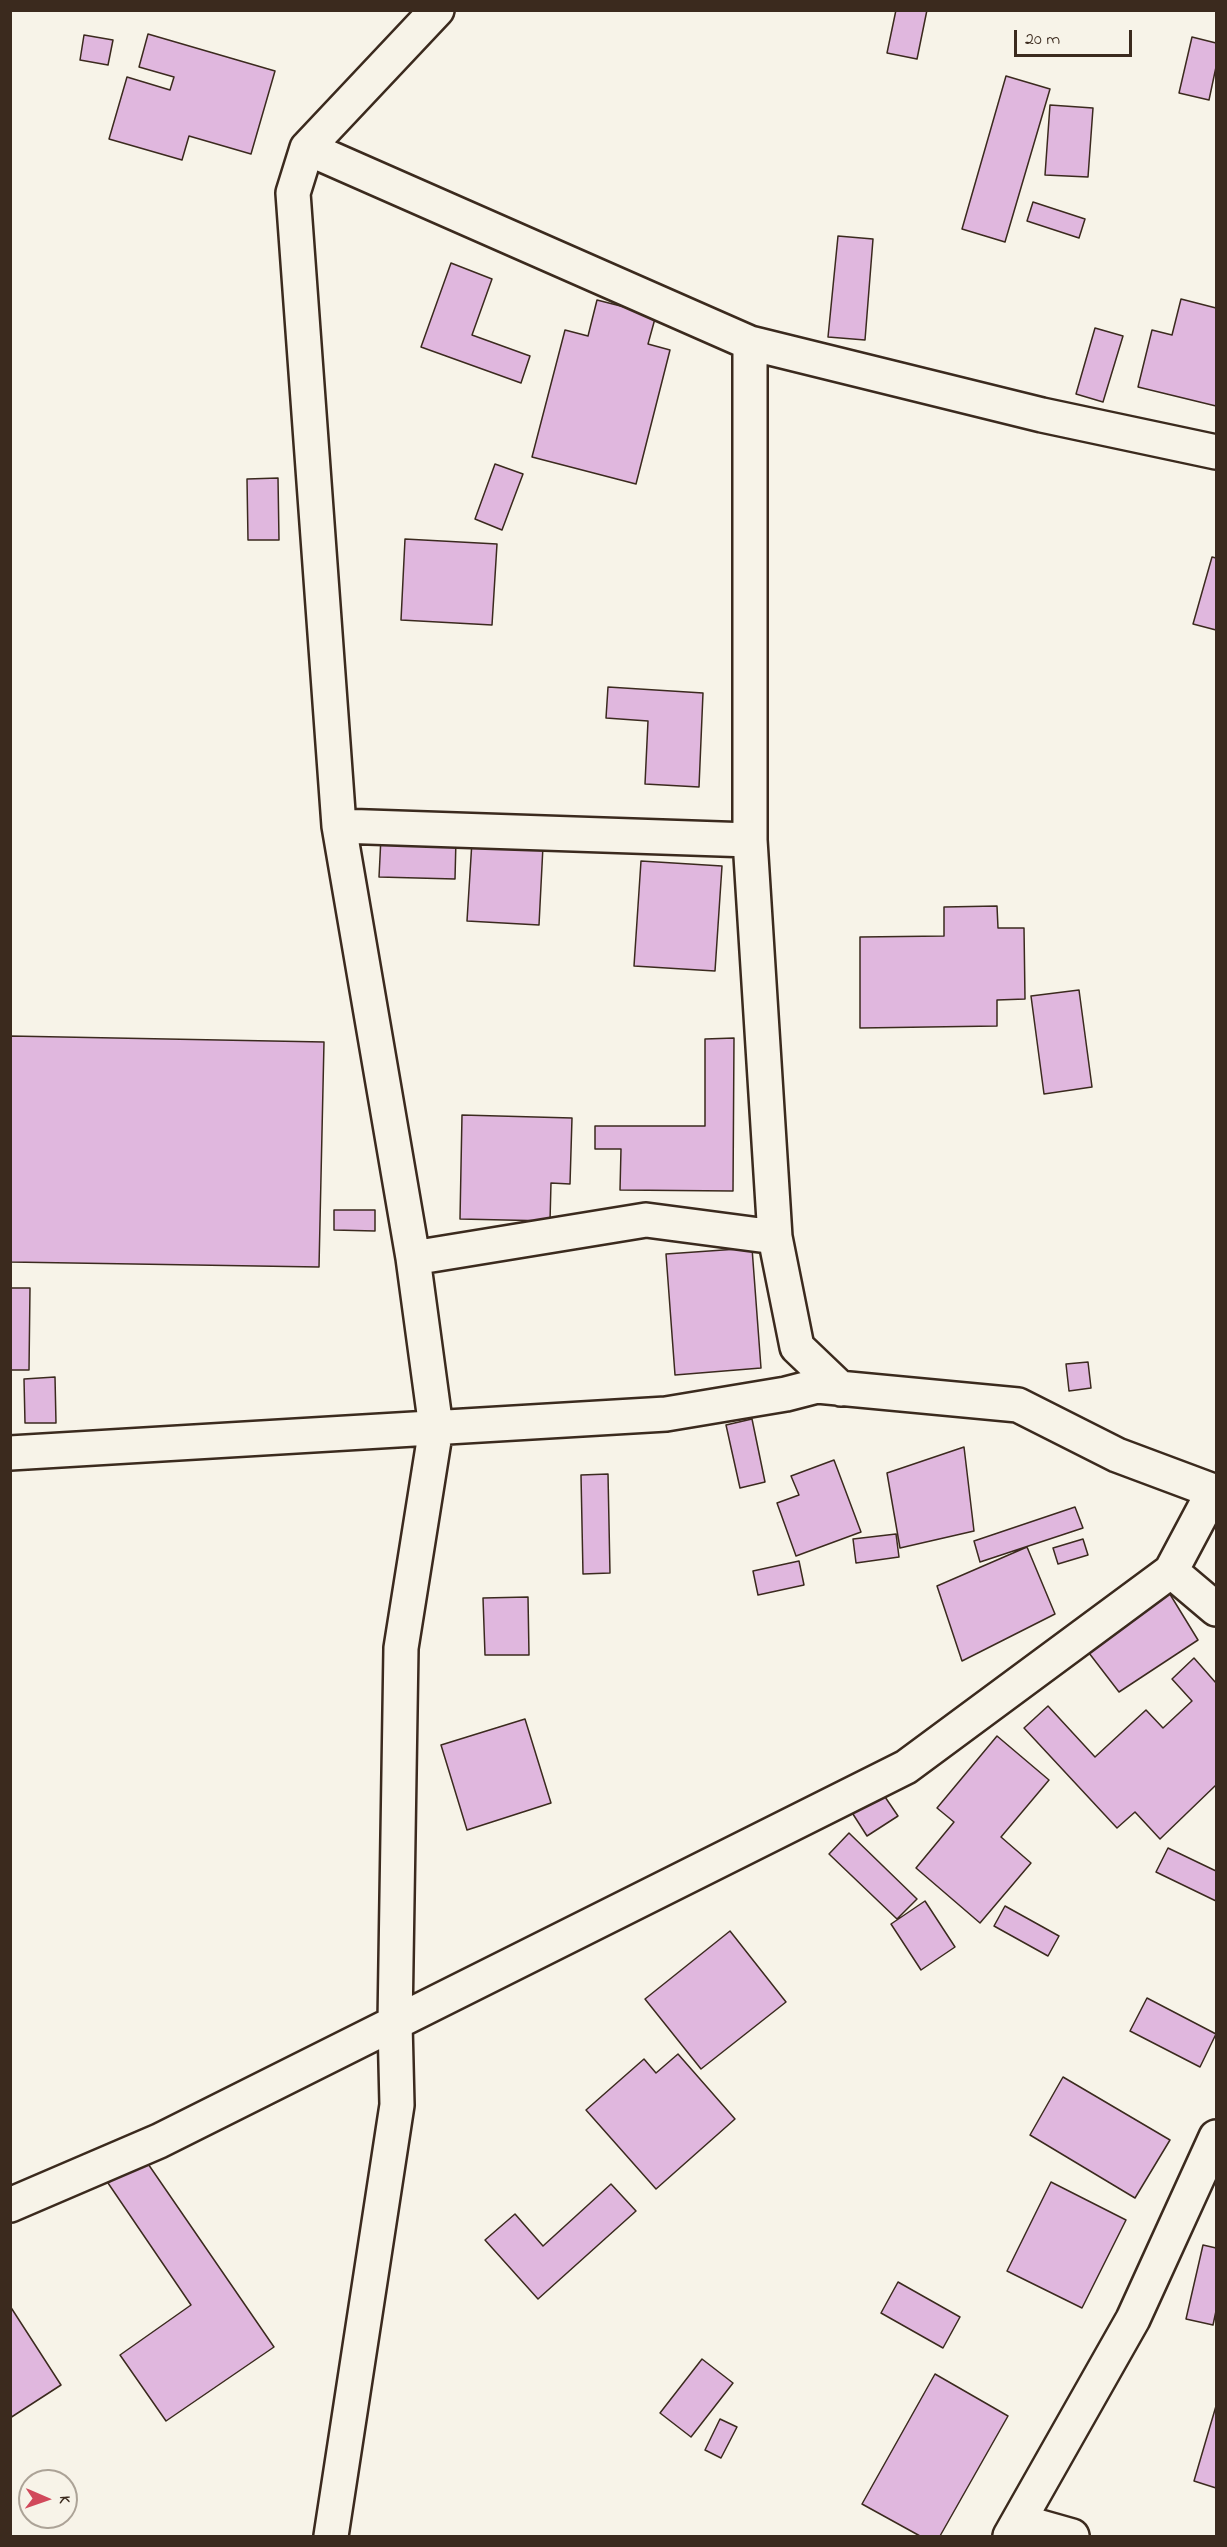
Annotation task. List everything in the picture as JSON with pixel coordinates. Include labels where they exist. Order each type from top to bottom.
[{"type":"street","points":[[331,2536],[397,2105],[395,2023],[401,1648],[436,1428],[413,1258],[339,826],[293,193],[307,148],[436,10]]},
{"type":"street","points":[[307,148],[750,343],[1042,415],[1216,452]]},
{"type":"street","points":[[750,343],[750,840],[775,1237],[797,1347],[841,1389]]},
{"type":"street","points":[[339,826],[750,840]]},
{"type":"street","points":[[413,1258],[646,1220],[775,1237]]},
{"type":"street","points":[[10,1453],[666,1414],[786,1394],[817,1386],[1018,1405],[1117,1455],[1215,1492],[1171,1571],[906,1767],[159,2141],[10,2205]]},
{"type":"street","points":[[1171,1571],[1216,1609]]},
{"type":"street","points":[[1072,2536],[1015,2529],[1133,2319],[1216,2137]]},
{"type":"building","points":[[896,10],[927,10],[917,59],[887,53]]},
{"type":"building","points":[[148,34],[275,71],[251,154],[189,136],[182,160],[109,139],[127,77],[170,90],[174,77],[139,67]]},
{"type":"building","points":[[84,35],[113,40],[108,65],[80,60]]},
{"type":"building","points":[[1192,37],[1216,43],[1216,67],[1209,100],[1179,93]]},
{"type":"building","points":[[1006,76],[1050,89],[1005,242],[962,229]]},
{"type":"building","points":[[1050,105],[1093,108],[1088,177],[1045,175]]},
{"type":"building","points":[[1033,202],[1085,219],[1079,238],[1027,221]]},
{"type":"building","points":[[838,236],[873,239],[865,340],[828,337]]},
{"type":"building","points":[[451,263],[492,279],[472,335],[530,356],[521,383],[421,347]]},
{"type":"building","points":[[1181,299],[1216,308],[1216,406],[1138,387],[1152,330],[1172,335]]},
{"type":"building","points":[[597,300],[656,315],[648,344],[670,350],[636,484],[532,457],[565,330],[588,336]]},
{"type":"building","points":[[1095,328],[1123,336],[1103,402],[1076,394]]},
{"type":"building","points":[[495,464],[523,474],[502,530],[475,519]]},
{"type":"building","points":[[278,478],[279,540],[248,540],[247,479]]},
{"type":"building","points":[[405,539],[497,544],[492,625],[401,620]]},
{"type":"building","points":[[1212,557],[1216,558],[1216,630],[1193,624]]},
{"type":"building","points":[[608,687],[703,693],[699,787],[645,784],[648,721],[606,718]]},
{"type":"building","points":[[381,837],[456,839],[455,879],[379,877]]},
{"type":"building","points":[[472,841],[543,846],[539,925],[467,921]]},
{"type":"building","points":[[641,861],[722,866],[715,971],[634,966]]},
{"type":"building","points":[[997,906],[998,928],[1024,928],[1025,999],[997,1000],[997,1026],[860,1028],[860,937],[944,936],[944,907]]},
{"type":"building","points":[[1079,990],[1092,1087],[1044,1094],[1031,996]]},
{"type":"building","points":[[10,1036],[324,1042],[319,1267],[10,1262]]},
{"type":"building","points":[[734,1038],[733,1191],[620,1190],[621,1149],[595,1149],[595,1126],[705,1126],[705,1039]]},
{"type":"building","points":[[462,1115],[572,1118],[570,1184],[551,1183],[550,1221],[460,1219]]},
{"type":"building","points":[[334,1210],[375,1210],[375,1231],[334,1230]]},
{"type":"building","points":[[752,1248],[761,1368],[675,1375],[666,1254]]},
{"type":"building","points":[[10,1288],[30,1288],[29,1370],[10,1370]]},
{"type":"building","points":[[1088,1362],[1091,1388],[1069,1391],[1066,1364]]},
{"type":"building","points":[[55,1377],[56,1423],[25,1423],[24,1379]]},
{"type":"building","points":[[752,1419],[765,1482],[740,1488],[726,1425]]},
{"type":"building","points":[[964,1447],[974,1531],[900,1548],[887,1473]]},
{"type":"building","points":[[834,1460],[861,1532],[796,1556],[777,1503],[799,1495],[791,1476]]},
{"type":"building","points":[[608,1474],[610,1573],[583,1574],[581,1475]]},
{"type":"building","points":[[1075,1507],[1083,1528],[980,1562],[974,1541]]},
{"type":"building","points":[[896,1534],[899,1557],[856,1563],[853,1539]]},
{"type":"building","points":[[1083,1539],[1088,1555],[1058,1564],[1053,1548]]},
{"type":"building","points":[[1027,1547],[1055,1614],[962,1661],[937,1586]]},
{"type":"building","points":[[799,1561],[804,1585],[758,1595],[753,1571]]},
{"type":"building","points":[[1168,1591],[1198,1640],[1119,1692],[1089,1653]]},
{"type":"building","points":[[528,1597],[529,1655],[485,1655],[483,1598]]},
{"type":"building","points":[[1194,1658],[1216,1683],[1216,1785],[1160,1839],[1135,1812],[1117,1828],[1024,1728],[1048,1706],[1095,1757],[1146,1710],[1163,1728],[1192,1701],[1172,1679]]},
{"type":"building","points":[[525,1719],[551,1803],[467,1830],[441,1745]]},
{"type":"building","points":[[997,1736],[1049,1780],[1001,1837],[1031,1863],[980,1923],[916,1868],[954,1822],[937,1808]]},
{"type":"building","points":[[881,1791],[898,1816],[867,1836],[851,1811]]},
{"type":"building","points":[[849,1833],[917,1899],[897,1919],[829,1854]]},
{"type":"building","points":[[1168,1848],[1216,1871],[1216,1901],[1156,1872]]},
{"type":"building","points":[[925,1901],[955,1947],[921,1970],[891,1924]]},
{"type":"building","points":[[1005,1906],[1059,1936],[1048,1956],[994,1926]]},
{"type":"building","points":[[730,1931],[786,2002],[701,2069],[645,1999]]},
{"type":"building","points":[[1147,1998],[1216,2034],[1200,2067],[1130,2031]]},
{"type":"building","points":[[678,2054],[735,2119],[656,2189],[586,2110],[644,2059],[656,2073]]},
{"type":"building","points":[[1063,2077],[1170,2140],[1135,2198],[1030,2135]]},
{"type":"building","points":[[144,2158],[274,2347],[166,2421],[120,2355],[191,2305],[108,2183]]},
{"type":"building","points":[[1051,2182],[1126,2220],[1082,2308],[1007,2271]]},
{"type":"building","points":[[611,2184],[636,2211],[538,2299],[485,2240],[515,2214],[543,2246]]},
{"type":"building","points":[[1203,2245],[1216,2248],[1216,2311],[1213,2325],[1186,2319]]},
{"type":"building","points":[[898,2282],[960,2317],[943,2348],[881,2313]]},
{"type":"building","points":[[10,2306],[61,2385],[10,2418]]},
{"type":"building","points":[[702,2359],[733,2383],[691,2437],[660,2413]]},
{"type":"building","points":[[935,2374],[1008,2416],[940,2536],[920,2536],[862,2504]]},
{"type":"building","points":[[1216,2406],[1216,2488],[1194,2481]]},
{"type":"building","points":[[720,2419],[737,2427],[721,2458],[705,2450]]}]
